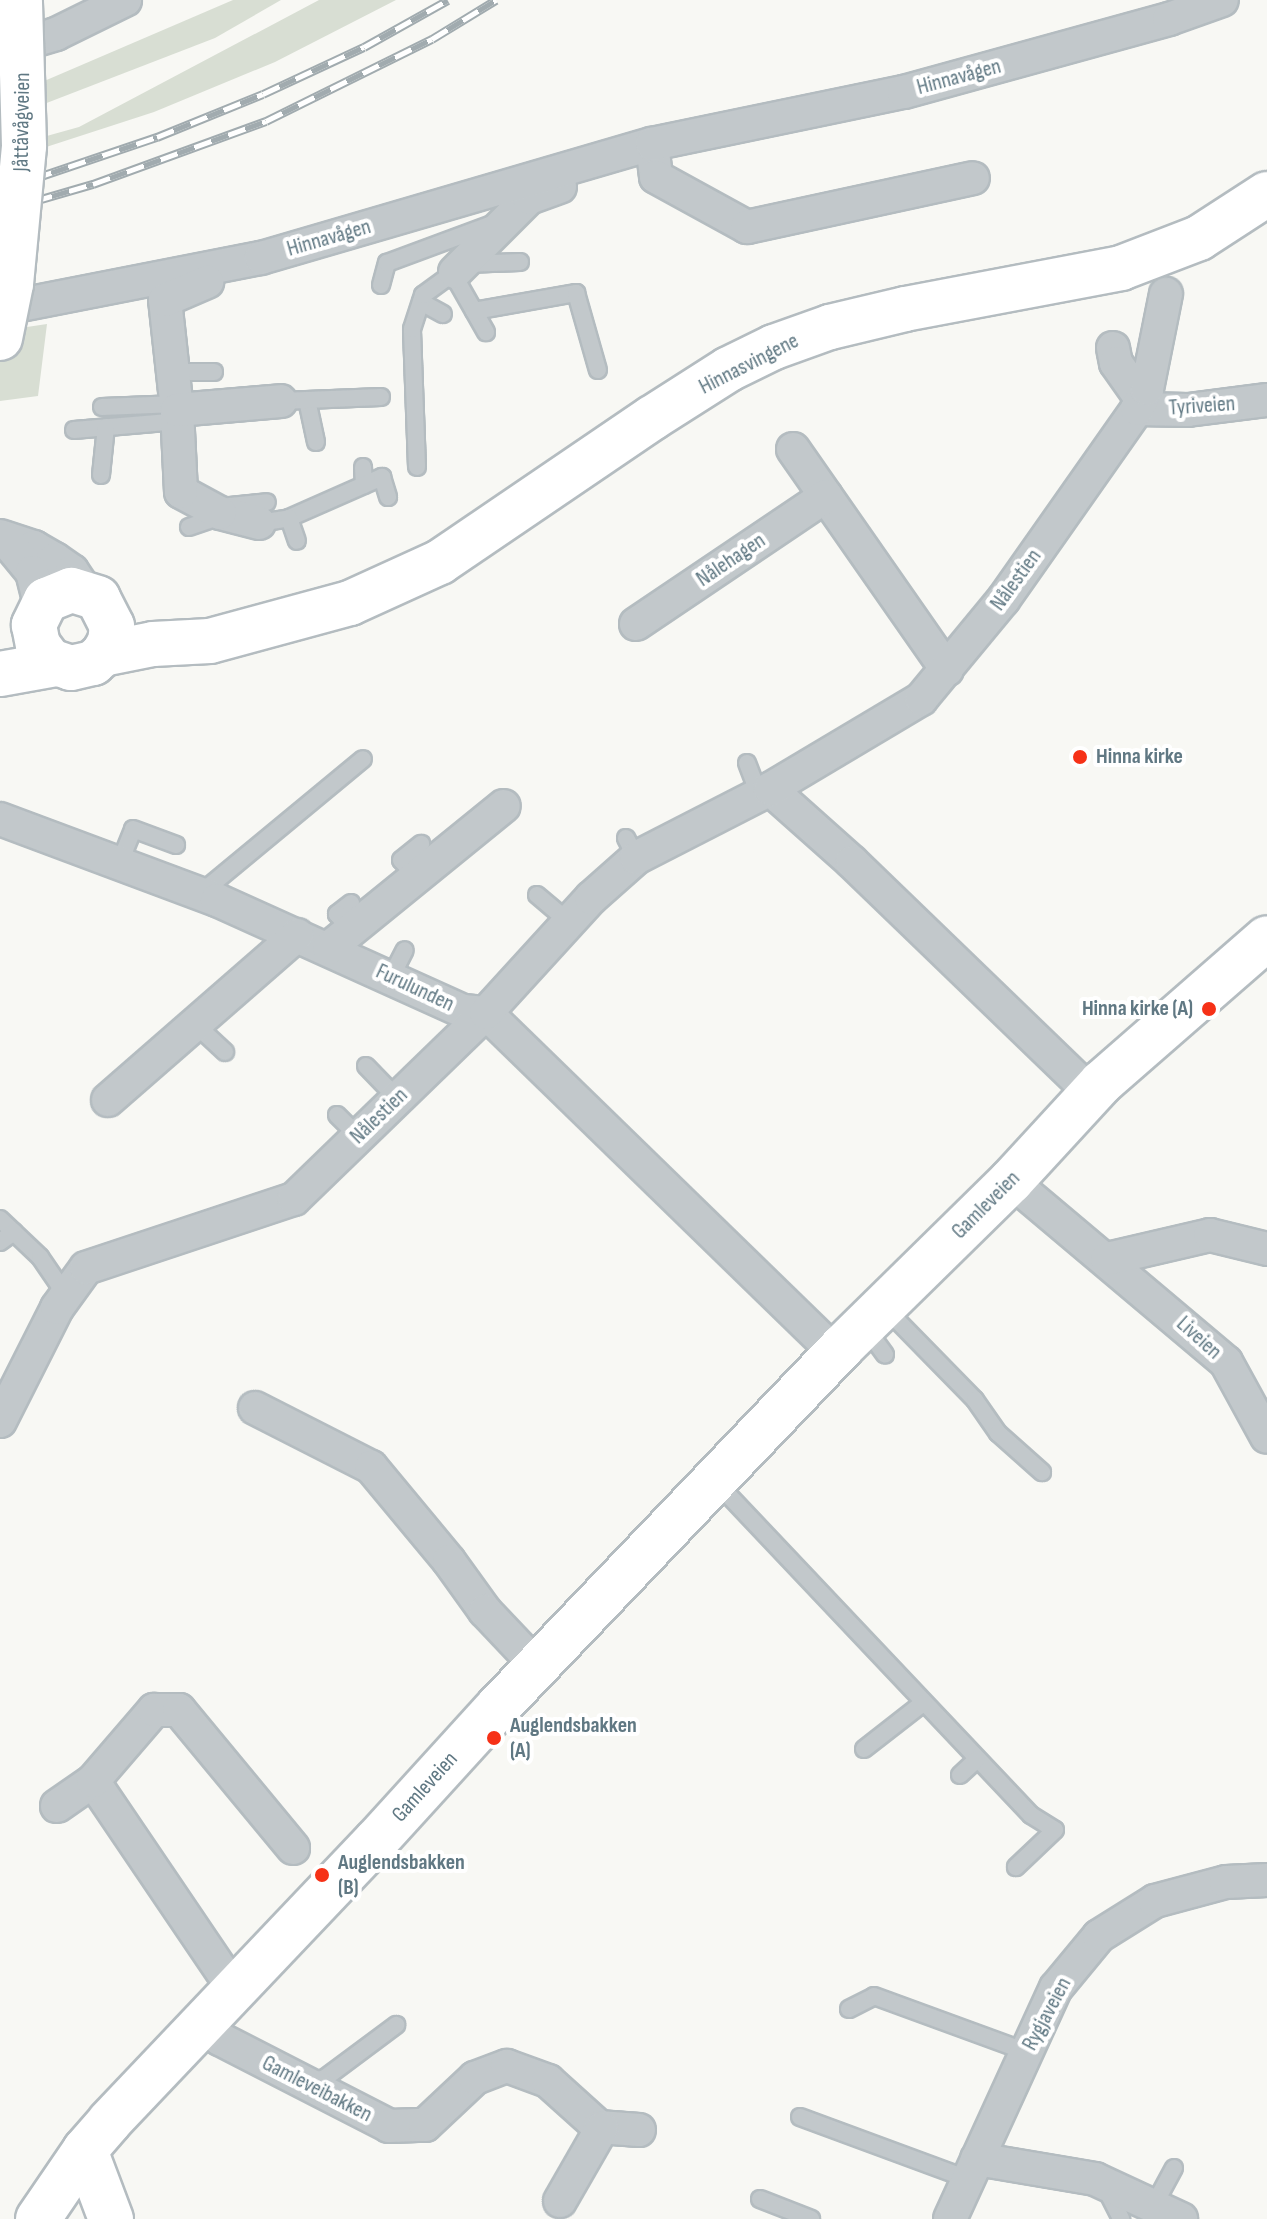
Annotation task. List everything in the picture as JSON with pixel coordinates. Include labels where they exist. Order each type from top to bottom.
[{"type":"street","name":"Jåttåvågveien","points":[[0,338],[11,284],[24,146],[20,0]]},
{"type":"street","points":[[0,51],[56,34],[125,0]]},
{"type":"street","name":"Hinnavågen","points":[[0,309],[261,258],[652,144],[904,92],[1165,9],[1222,0]]},
{"type":"street","points":[[652,144],[656,177],[747,227],[973,178]]},
{"type":"street","points":[[457,270],[529,198],[633,161],[652,144]]},
{"type":"street","name":"Hinnasvingene","points":[[103,654],[153,644],[210,641],[350,603],[440,562],[652,418],[729,369],[774,347],[830,327],[905,309],[1121,268],[1199,238],[1267,194]]},
{"type":"street","points":[[261,258],[165,300],[177,412],[181,492],[209,517],[272,514]]},
{"type":"street","name":"Nålestien","points":[[0,1421],[66,1295],[86,1268],[90,1257],[294,1199],[348,1126],[397,1098],[486,1013],[631,848],[764,791],[875,715],[921,699],[1003,600],[1140,404],[1166,294]]},
{"type":"street","points":[[1113,348],[1116,363],[1140,404]]},
{"type":"street","name":"Tyriveien","points":[[1140,404],[1188,410],[1267,400]]},
{"type":"street","points":[[177,412],[294,401]]},
{"type":"street","points":[[793,449],[947,670]]},
{"type":"street","name":"Nålehagen","points":[[636,624],[826,496]]},
{"type":"street","points":[[0,674],[57,664],[83,667],[103,654],[110,642],[112,626],[72,571],[34,547],[2,537]]},
{"type":"street","points":[[2,537],[32,572],[25,625],[42,653],[57,664]]},
{"type":"street","points":[[25,625],[60,592],[94,598]]},
{"type":"street","name":"Hinnasvingene","points":[[94,598],[154,617],[269,624]]},
{"type":"street","points":[[764,791],[864,873],[1091,1093]]},
{"type":"street","points":[[344,927],[417,877],[504,806]]},
{"type":"street","name":"Furulunden","points":[[0,819],[201,893],[297,935],[344,927],[463,1011],[486,1013]]},
{"type":"street","points":[[108,1100],[297,935]]},
{"type":"street","name":"Gamleveien","points":[[38,2219],[85,2150],[537,1666],[716,1482],[877,1329],[1091,1093],[1264,947]]},
{"type":"street","points":[[486,1013],[821,1339]]},
{"type":"street","name":"Liveien","points":[[1011,1181],[1226,1362],[1267,1437]]},
{"type":"street","points":[[1107,1259],[1210,1235],[1267,1249]]},
{"type":"street","points":[[255,1408],[371,1467],[449,1561],[485,1611],[537,1666]]},
{"type":"street","points":[[57,1806],[93,1781],[154,1710],[179,1710],[293,1848]]},
{"type":"street","points":[[93,1781],[234,1989]]},
{"type":"street","name":"Rygjaveien","points":[[950,2219],[1056,1988],[1099,1936],[1155,1901],[1226,1882],[1267,1880]]},
{"type":"street","name":"Gamleveibakken","points":[[203,2024],[220,2039],[389,2126],[425,2125],[475,2078],[507,2066],[548,2081],[602,2128]]},
{"type":"street","points":[[560,2201],[602,2128],[639,2130]]},
{"type":"street","points":[[85,2150],[111,2219]]},
{"type":"street","points":[[973,2169],[1103,2182],[1167,2212]]},
{"type":"lane","points":[[381,285],[387,263],[508,219]]},
{"type":"lane","points":[[417,467],[412,329],[423,295],[457,270],[520,262]]},
{"type":"lane","points":[[457,270],[486,332]]},
{"type":"lane","points":[[474,311],[576,293],[598,370]]},
{"type":"lane","points":[[421,302],[443,314]]},
{"type":"lane","points":[[173,372],[214,372]]},
{"type":"lane","points":[[316,442],[294,401],[381,397]]},
{"type":"lane","points":[[102,407],[177,412]]},
{"type":"lane","points":[[74,430],[106,427],[177,412]]},
{"type":"lane","points":[[101,475],[106,427]]},
{"type":"lane","points":[[363,467],[364,485]]},
{"type":"lane","points":[[297,541],[272,514],[382,477],[388,497]]},
{"type":"lane","points":[[201,893],[363,759]]},
{"type":"lane","points":[[747,763],[764,791]]},
{"type":"lane","points":[[120,862],[133,829],[176,845]]},
{"type":"lane","points":[[417,877],[401,860],[421,844]]},
{"type":"lane","points":[[537,895],[569,922]]},
{"type":"lane","points":[[195,1024],[225,1052]]},
{"type":"lane","points":[[366,1066],[397,1098]]},
{"type":"lane","points":[[0,1219],[7,1237],[40,1257],[66,1295]]},
{"type":"lane","points":[[877,1329],[975,1400],[998,1433],[1042,1472]]},
{"type":"lane","points":[[716,1482],[1031,1815],[1055,1830],[1016,1867]]},
{"type":"lane","points":[[864,1749],[923,1703]]},
{"type":"lane","points":[[960,1775],[977,1759]]},
{"type":"lane","points":[[849,2009],[874,1996],[1027,2052]]},
{"type":"lane","points":[[306,2083],[325,2078],[396,2025]]},
{"type":"lane","points":[[800,2117],[973,2169]]},
{"type":"lane","points":[[1167,2212],[1174,2168]]},
{"type":"lane","points":[[1103,2182],[1121,2219]]},
{"type":"lane","points":[[760,2199],[811,2219]]},
{"type":"shaded area","points":[[233,0],[281,0],[215,38],[0,121],[0,100]]},
{"type":"shaded area","points":[[319,0],[396,0],[275,62],[154,112],[0,162],[0,149],[79,127]]},
{"type":"shaded area","points":[[47,324],[38,396],[0,401],[0,331]]},
{"type":"railway","points":[[0,190],[157,137],[263,94],[364,47],[448,0]]},
{"type":"railway","points":[[0,211],[93,184],[266,121],[432,39],[496,0]]},
{"type":"place","name":"Hinna kirke","points":[[1080,757]]},
{"type":"place","name":"Hinna kirke (A)","points":[[1209,1009]]},
{"type":"place","name":"Auglendsbakken (A)","points":[[494,1738]]},
{"type":"place","name":"Auglendsbakken (B)","points":[[322,1875]]}]
